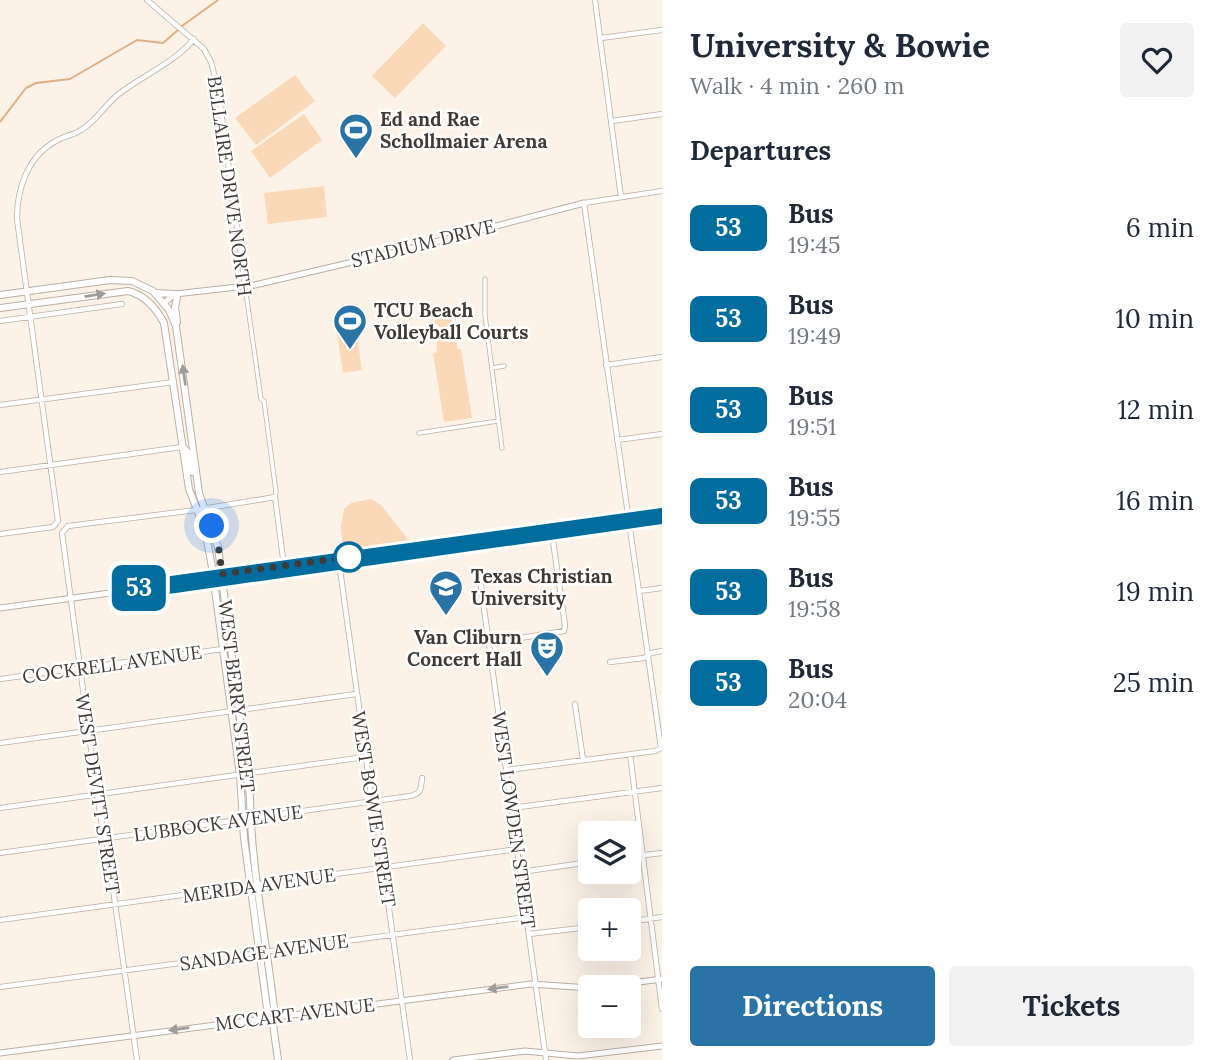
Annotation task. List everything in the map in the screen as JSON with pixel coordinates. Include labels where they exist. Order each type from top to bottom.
[{"type":"main road","name":"WEST BERRY STREET","points":[[0,295],[118,279],[138,283],[155,293],[173,318],[198,486],[216,539],[222,577],[234,672],[235,711]]},
{"type":"main road","points":[[0,308],[118,291],[132,292],[155,303],[164,303],[162,318]]},
{"type":"main road","points":[[155,293],[176,295],[179,345]]},
{"type":"main road","name":"WEST BERRY STREET","points":[[143,297],[162,318],[167,335],[189,489],[208,540],[244,775],[263,952],[274,1008],[272,1017],[278,1060]]},
{"type":"main road","points":[[178,409],[183,415],[187,438],[192,443]]},
{"type":"main road","points":[[183,447],[189,454],[198,486]]},
{"type":"main road","points":[[195,510],[202,513],[216,539]]},
{"type":"main road","points":[[629,521],[662,513]]},
{"type":"main road","points":[[214,578],[629,521],[662,519]]},
{"type":"main road","points":[[222,577],[284,566],[338,562]]},
{"type":"main road","points":[[223,649],[234,672]]},
{"type":"street","name":"BELLAIRE DRIVE NORTH","points":[[147,0],[194,39],[208,55],[218,89],[261,399],[264,401],[275,497]]},
{"type":"street","points":[[595,0],[621,197]]},
{"type":"street","points":[[601,38],[662,30]]},
{"type":"street","points":[[0,534],[52,527],[57,524],[58,518],[17,216],[20,190],[32,162],[53,142],[80,132],[120,93],[185,50],[194,39]]},
{"type":"street","points":[[611,121],[662,114]]},
{"type":"street","name":"STADIUM DRIVE","points":[[164,303],[184,292],[245,286],[412,248],[584,203],[662,191]]},
{"type":"street","points":[[507,770],[660,750],[660,719],[648,655],[584,203]]},
{"type":"street","points":[[485,279],[485,315],[502,448]]},
{"type":"street","points":[[0,321],[122,304]]},
{"type":"street","points":[[606,365],[662,357]]},
{"type":"street","points":[[491,368],[504,366]]},
{"type":"street","points":[[0,405],[174,382]]},
{"type":"street","points":[[419,433],[498,421]]},
{"type":"street","points":[[617,440],[662,434]]},
{"type":"street","points":[[0,472],[183,447]]},
{"type":"street","points":[[195,510],[275,497],[284,566]]},
{"type":"street","name":"WEST DEVITT STREET","points":[[136,1060],[61,537],[64,528],[68,526],[195,510]]},
{"type":"street","points":[[489,643],[565,630],[552,532]]},
{"type":"street","name":"WEST BOWIE STREET","points":[[338,562],[410,1060]]},
{"type":"street","points":[[0,608],[139,589],[146,585],[214,578]]},
{"type":"street","name":"WEST LOWDEN STREET","points":[[480,579],[546,1060]]},
{"type":"street","points":[[639,591],[662,588]]},
{"type":"street","name":"COCKRELL AVENUE","points":[[0,679],[223,649]]},
{"type":"street","points":[[610,662],[662,652]]},
{"type":"street","points":[[0,743],[357,694]]},
{"type":"street","points":[[575,704],[583,760]]},
{"type":"street","points":[[630,754],[662,1009]]},
{"type":"street","points":[[0,808],[365,757]]},
{"type":"street","name":"LUBBOCK AVENUE","points":[[0,853],[418,795],[422,778]]},
{"type":"street","points":[[512,808],[662,788]]},
{"type":"street","name":"MERIDA AVENUE","points":[[0,920],[518,849]]},
{"type":"street","points":[[642,855],[662,853]]},
{"type":"street","points":[[521,872],[578,865]]},
{"type":"street","name":"SANDAGE AVENUE","points":[[0,987],[527,917]]},
{"type":"street","points":[[641,920],[662,917]]},
{"type":"street","points":[[530,934],[578,928]]},
{"type":"street","points":[[641,982],[660,979]]},
{"type":"street","name":"MCCART AVENUE","points":[[2,1054],[536,984],[578,987]]},
{"type":"street","points":[[453,1060],[525,1051],[580,1056],[662,1046]]},
{"type":"shaded area","points":[[423,23],[446,46],[395,98],[372,76]]},
{"type":"shaded area","points":[[295,75],[315,101],[256,145],[235,118]]},
{"type":"shaded area","points":[[304,114],[322,140],[270,178],[251,151]]},
{"type":"shaded area","points":[[324,186],[327,217],[268,224],[264,193]]},
{"type":"shaded area","points":[[446,310],[452,316],[452,321],[447,327],[440,327],[435,323],[435,315]]},
{"type":"shaded area","name":"TCU Beach Volleyball Courts","points":[[356,330],[362,370],[343,373],[337,333]]},
{"type":"shaded area","points":[[445,331],[454,334],[458,349],[461,349],[472,418],[444,422],[433,353],[437,352],[437,336]]},
{"type":"shaded area","points":[[371,499],[381,505],[410,542],[349,549],[343,546],[341,527],[344,509],[351,503]]},
{"type":"waterway","points":[[182,26],[218,0]]},
{"type":"waterway","points":[[0,122],[26,88],[36,83],[70,79],[137,40],[163,43],[178,30]]},
{"type":"bus line","name":"53","points":[[662,513],[164,582],[139,589],[147,592],[662,519]]},
{"type":"place","name":"Ed and Rae Schollmaier Arena","points":[[356,160]]},
{"type":"place","name":"TCU Beach Volleyball Courts","points":[[350,351]]},
{"type":"place","name":"Texas Christian University","points":[[446,617]]},
{"type":"place","name":"Van Cliburn Concert Hall","points":[[547,678]]},
{"type":"route","points":[[212,526],[218,543],[222,574],[349,557]]}]
